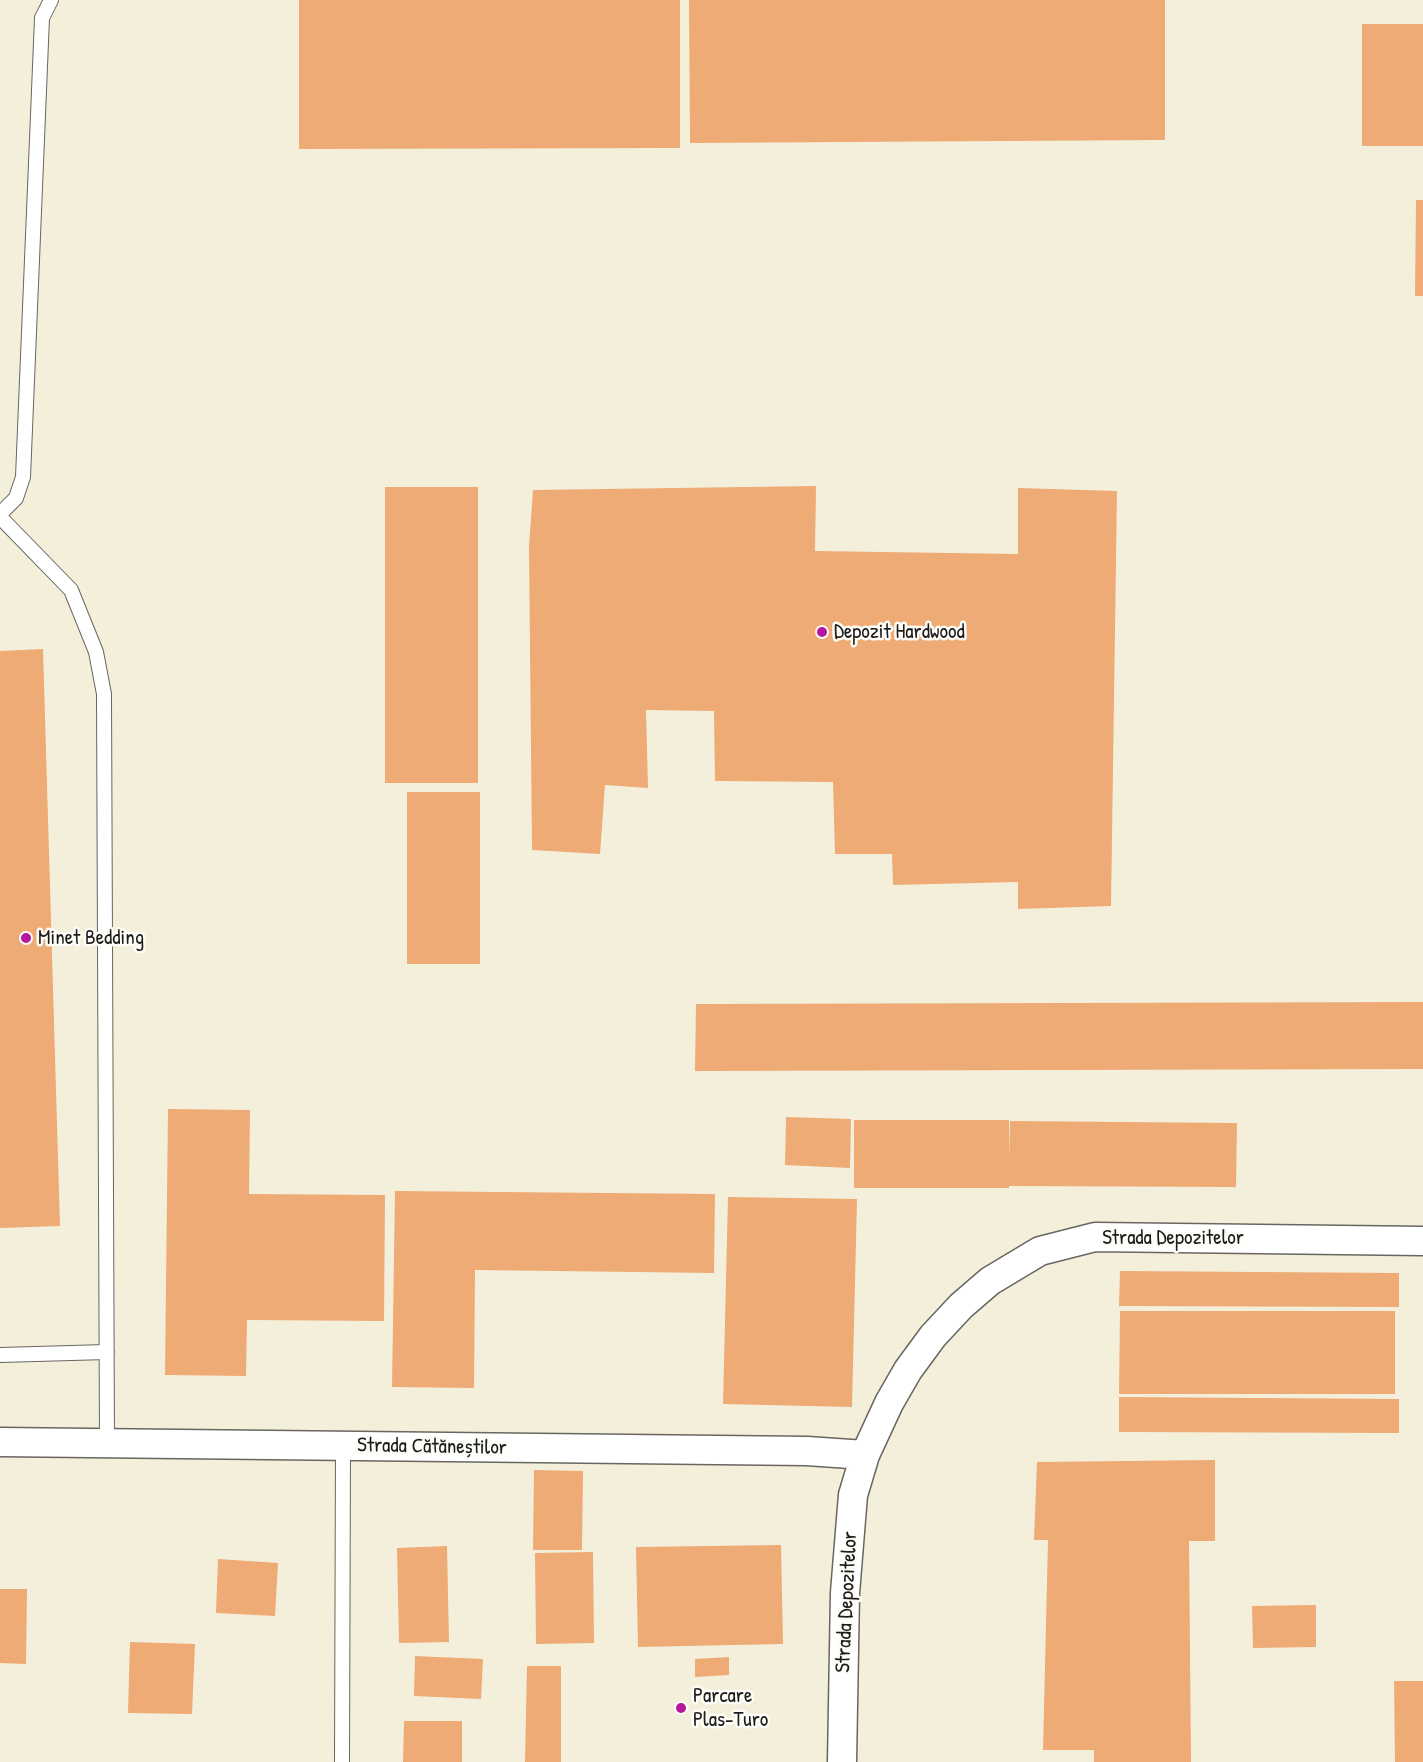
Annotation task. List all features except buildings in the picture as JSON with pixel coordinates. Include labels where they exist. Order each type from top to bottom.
[{"type":"street","name":"Strada Depozitelor","points":[[842,1762],[845,1593],[853,1496],[865,1455],[889,1403],[908,1370],[933,1336],[961,1306],[990,1281],[1040,1251],[1095,1236],[1423,1241]]},
{"type":"street","name":"Strada Cătăneștilor","points":[[0,1442],[807,1451],[865,1455]]},
{"type":"lane","points":[[51,0],[42,18],[23,477],[16,498],[0,516],[71,590],[96,652],[104,694],[107,1444]]},
{"type":"lane","points":[[0,1355],[107,1353]]},
{"type":"lane","points":[[342,1762],[343,1446]]},
{"type":"place","name":"Depozit Hardwood","points":[[822,632]]},
{"type":"place","name":"Minet Bedding","points":[[26,938]]},
{"type":"place","name":"Parcare Plas-Turo","points":[[681,1708]]}]
